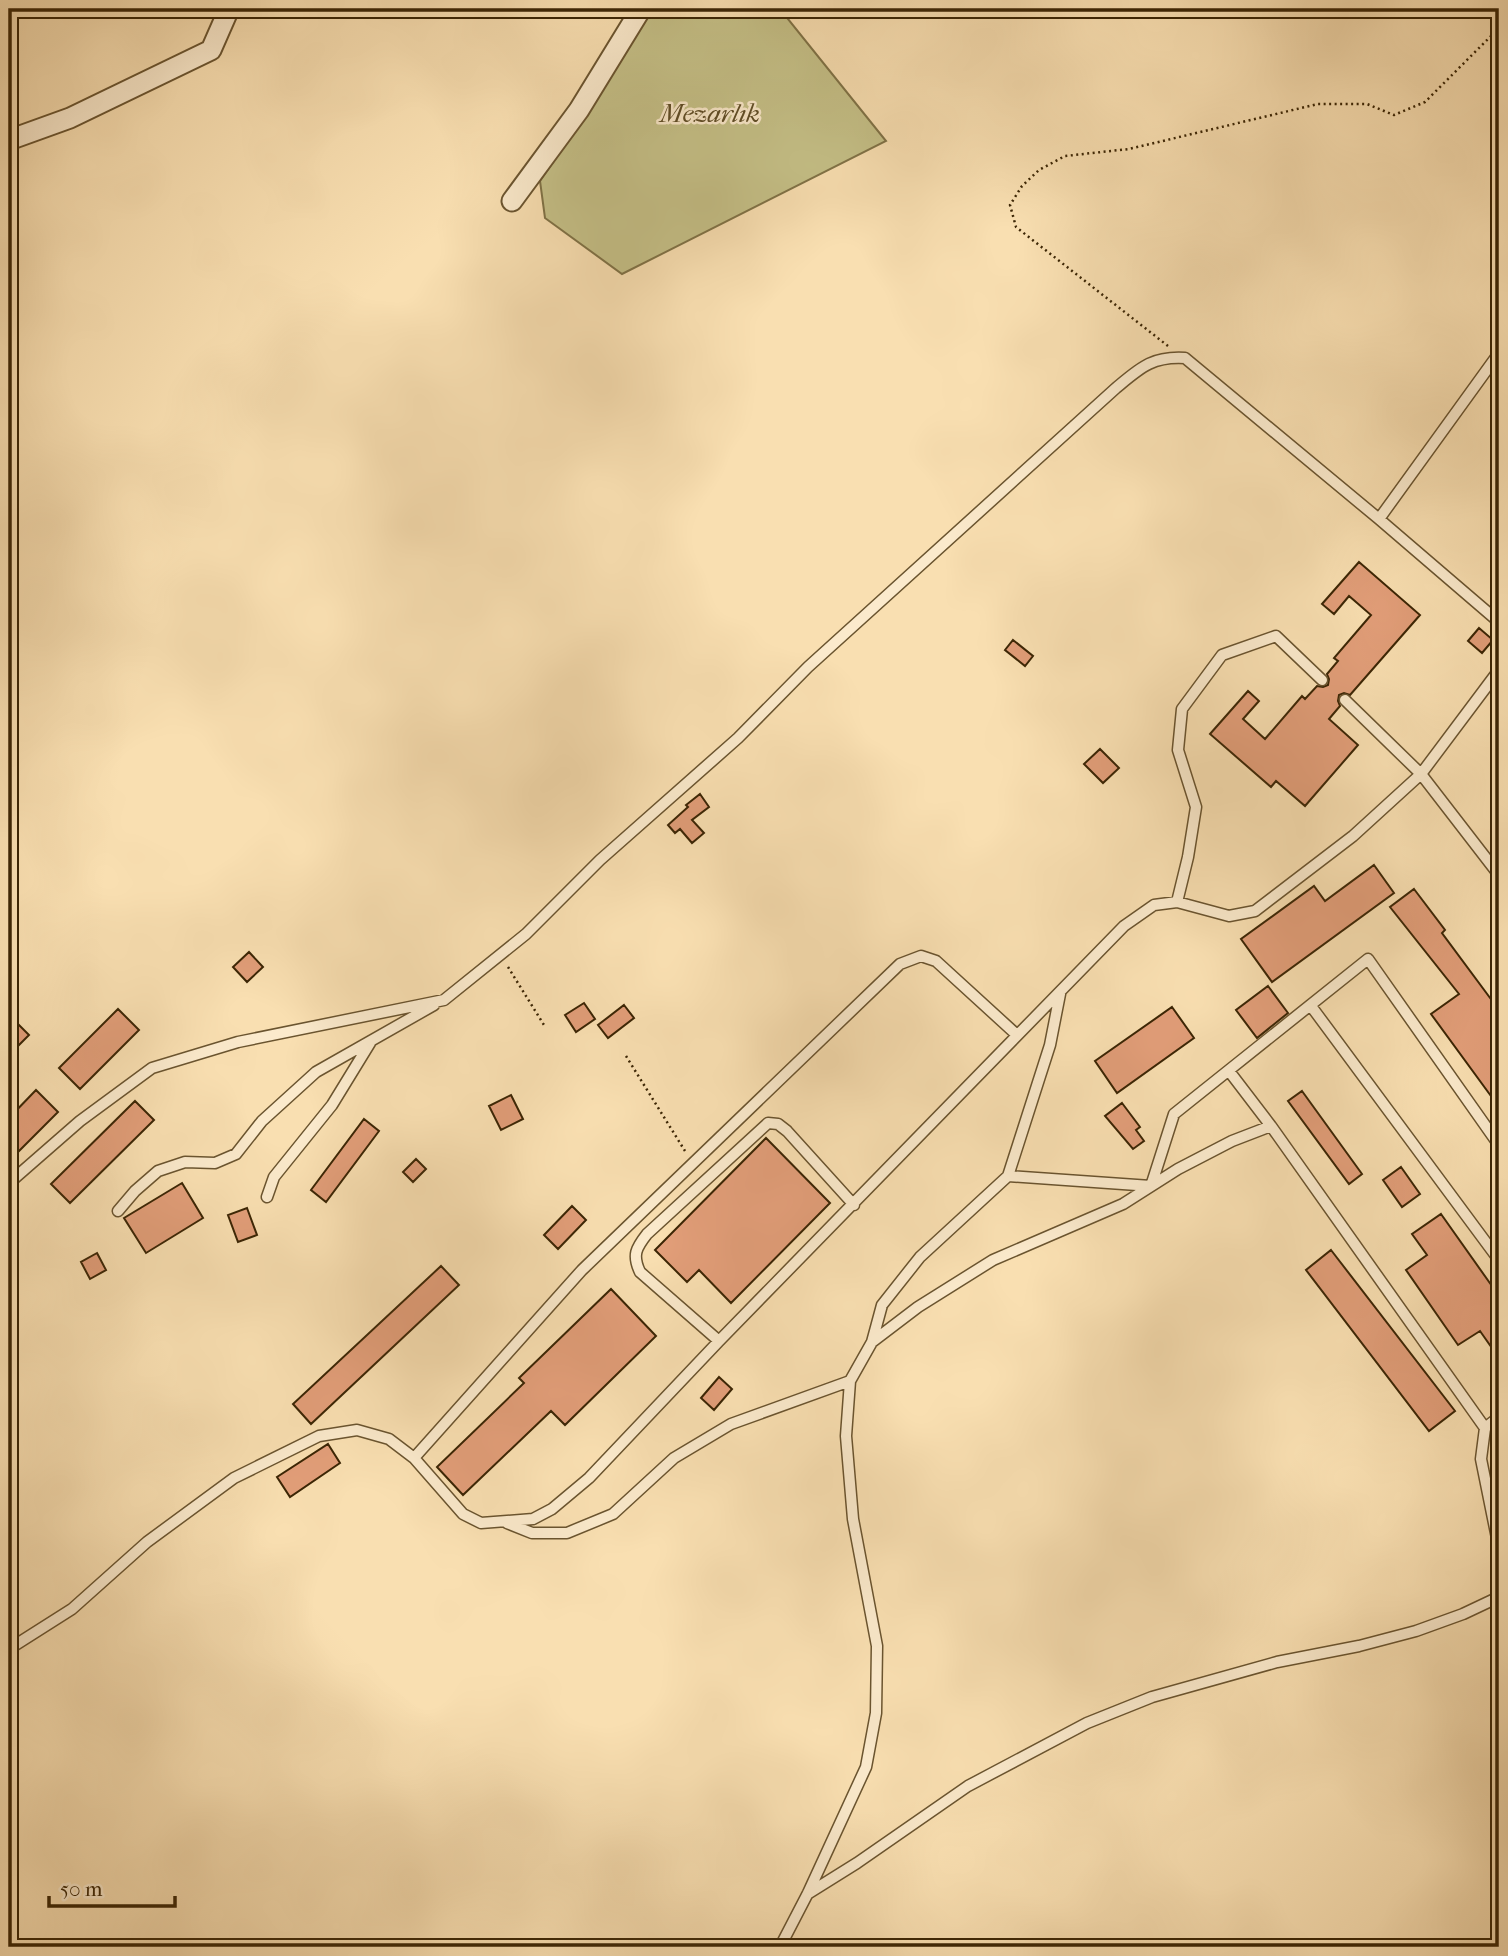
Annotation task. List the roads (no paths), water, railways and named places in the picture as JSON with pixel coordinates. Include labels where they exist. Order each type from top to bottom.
[{"type":"street","points":[[9,140],[69,117],[211,50],[229,9]]},
{"type":"street","points":[[512,201],[579,110],[641,9]]},
{"type":"lane","points":[[1379,519],[1499,353]]},
{"type":"lane","points":[[118,1211],[135,1191],[158,1171],[185,1162],[215,1163],[236,1154],[262,1121],[316,1072],[444,1000],[501,955],[526,934],[600,860],[738,738],[808,667],[1116,388],[1140,368],[1165,357],[1185,358],[1499,622]]},
{"type":"lane","points":[[1177,902],[1196,807],[1178,750],[1182,709],[1222,655],[1276,636],[1322,680]]},
{"type":"lane","points":[[9,1649],[72,1609],[146,1542],[234,1478],[319,1436],[358,1430],[388,1439],[414,1458],[463,1514],[481,1523],[533,1519],[552,1509],[589,1478],[1124,926],[1154,905],[1177,902],[1229,916],[1255,911],[1353,836],[1421,774],[1499,670]]},
{"type":"lane","points":[[1345,700],[1421,774],[1499,875]]},
{"type":"lane","points":[[414,1458],[582,1270],[900,964],[922,956],[936,961],[1017,1035]]},
{"type":"lane","points":[[1151,1186],[1174,1114],[1368,959],[1499,1145]]},
{"type":"lane","points":[[780,1947],[866,1767],[876,1713],[877,1646],[853,1519],[846,1436],[850,1381],[872,1342],[882,1305],[920,1256],[1008,1176],[1049,1045],[1060,992]]},
{"type":"lane","points":[[9,1182],[80,1122],[152,1068],[238,1042],[444,1000]]},
{"type":"lane","points":[[1311,1006],[1499,1261]]},
{"type":"lane","points":[[267,1197],[274,1177],[332,1105],[373,1040]]},
{"type":"lane","points":[[1229,1071],[1485,1428],[1481,1459],[1499,1548]]},
{"type":"lane","points":[[719,1341],[640,1272],[635,1261],[636,1247],[647,1234],[768,1123],[778,1124],[786,1131],[854,1205]]},
{"type":"lane","points":[[872,1342],[918,1307],[993,1261],[1123,1204],[1178,1169],[1232,1141],[1271,1126]]},
{"type":"lane","points":[[1008,1176],[1151,1186]]},
{"type":"lane","points":[[507,1522],[532,1533],[567,1533],[613,1514],[674,1458],[731,1424],[850,1381]]},
{"type":"lane","points":[[1485,1428],[1499,1417]]},
{"type":"lane","points":[[808,1893],[857,1863],[968,1786],[1087,1723],[1152,1696],[1277,1662],[1359,1646],[1416,1631],[1499,1597]]},
{"type":"park label","name":"Mezarlık","points":[[710,113]]}]
